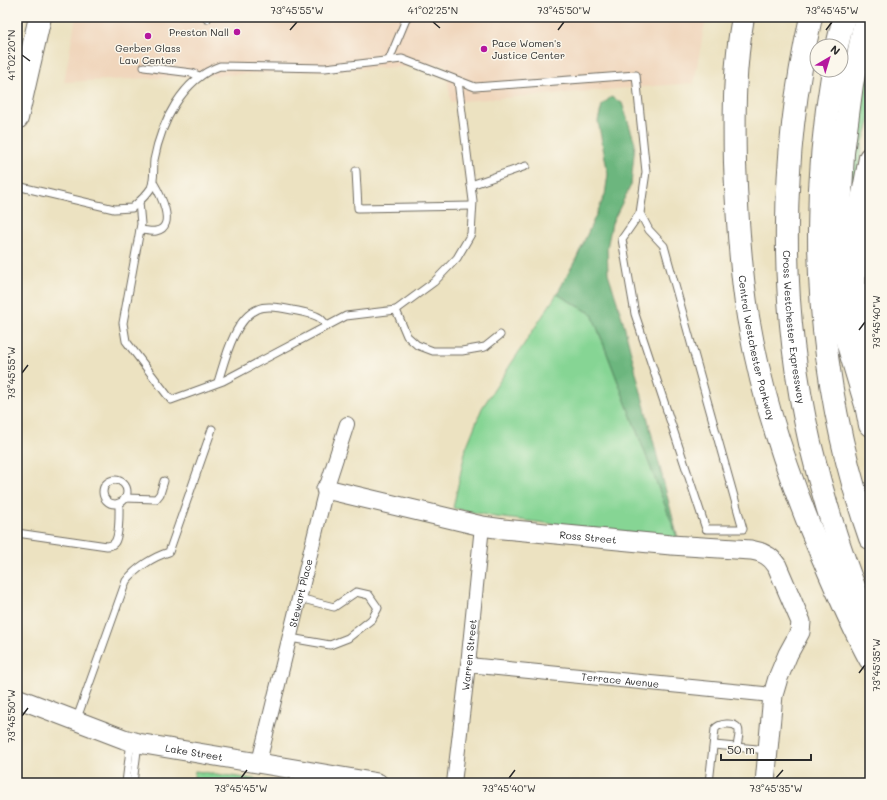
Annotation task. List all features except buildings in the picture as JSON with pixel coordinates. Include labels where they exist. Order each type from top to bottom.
[{"type":"main road","points":[[17,118],[40,17]]},
{"type":"main road","name":"Central Westchester Parkway","points":[[742,17],[737,54],[735,95],[736,208],[742,273],[756,360],[786,466],[802,508],[842,603],[870,659]]},
{"type":"main road","name":"Cross Westchester Expressway","points":[[811,17],[798,85],[789,175],[787,220],[790,309],[802,398],[812,449],[833,528],[870,627]]},
{"type":"main road","points":[[839,38],[844,17]]},
{"type":"main road","points":[[866,17],[852,84],[843,153],[839,232],[840,283],[844,331],[868,415]]},
{"type":"main road","points":[[832,78],[820,176],[819,263],[822,306],[832,393],[853,484],[870,538]]},
{"type":"main road","points":[[868,415],[858,355],[854,318],[854,300],[857,232],[870,158]]},
{"type":"street","name":"Stewart Place","points":[[259,762],[326,489],[347,424]]},
{"type":"street","name":"Ross Street","points":[[326,489],[482,526],[671,546],[751,550],[760,552],[773,559],[801,622],[800,632],[788,654],[773,695]]},
{"type":"street","name":"Warren Street","points":[[454,783],[482,526]]},
{"type":"street","name":"Terrace Avenue","points":[[468,665],[773,695]]},
{"type":"street","points":[[765,783],[773,695]]},
{"type":"street","name":"Lake Street","points":[[17,698],[135,742],[378,783]]},
{"type":"lane","points":[[389,60],[407,17]]},
{"type":"lane","points":[[17,186],[114,209],[132,208],[151,187],[153,182],[154,161],[161,137],[169,116],[184,91],[199,76],[210,69],[220,66],[325,68],[402,59],[475,87],[636,75],[646,172],[640,212],[622,239],[635,314],[706,529],[743,530],[664,246],[649,230],[640,212]]},
{"type":"lane","points":[[144,67],[192,73],[199,76]]},
{"type":"lane","points":[[139,202],[140,230],[123,323],[126,341],[171,400],[218,382],[346,316],[396,310],[434,282],[457,258],[471,234],[472,206],[471,185],[458,81]]},
{"type":"lane","points":[[471,185],[526,166]]},
{"type":"lane","points":[[356,171],[358,208],[472,206]]},
{"type":"lane","points":[[140,230],[156,231],[165,224],[167,218],[163,202],[153,182]]},
{"type":"lane","points":[[218,382],[226,356],[238,328],[248,315],[259,308],[279,308],[320,317],[327,326]]},
{"type":"lane","points":[[396,310],[407,336],[417,345],[433,351],[462,351],[485,347],[500,335]]},
{"type":"lane","points":[[76,721],[126,581],[136,571],[159,555],[169,552],[212,429]]},
{"type":"lane","points":[[17,534],[106,546],[112,545],[117,536],[122,500],[156,499],[160,494],[164,481]]},
{"type":"lane","points":[[290,638],[330,646],[348,638],[372,619],[378,608],[369,595],[356,592],[334,608],[299,598]]},
{"type":"lane","points":[[710,783],[715,729],[718,725],[722,724],[736,726],[738,728],[737,747]]},
{"type":"lane","points":[[126,783],[135,742]]},
{"type":"lane","points":[[134,783],[135,742]]},
{"type":"lane","points":[[714,745],[768,750]]},
{"type":"shaded area","points":[[76,17],[706,17],[694,83],[451,102],[445,65],[64,82]]},
{"type":"green space","points":[[870,33],[870,120],[863,142],[848,224],[849,174]]},
{"type":"green space","points":[[611,97],[622,103],[635,143],[631,185],[612,223],[607,248],[608,273],[623,321],[678,539],[592,314],[557,294],[576,259],[605,195],[608,174],[598,121],[602,105]]},
{"type":"green space","points":[[557,294],[592,314],[678,539],[495,517],[453,508],[466,448],[482,408]]},
{"type":"green space","points":[[195,771],[282,783],[193,783]]},
{"type":"place","name":"Preston Nall","points":[[237,32]]},
{"type":"place","name":"Gerber Glass Law Center","points":[[148,36]]},
{"type":"place","name":"Pace Women's Justice Center","points":[[484,49]]}]
